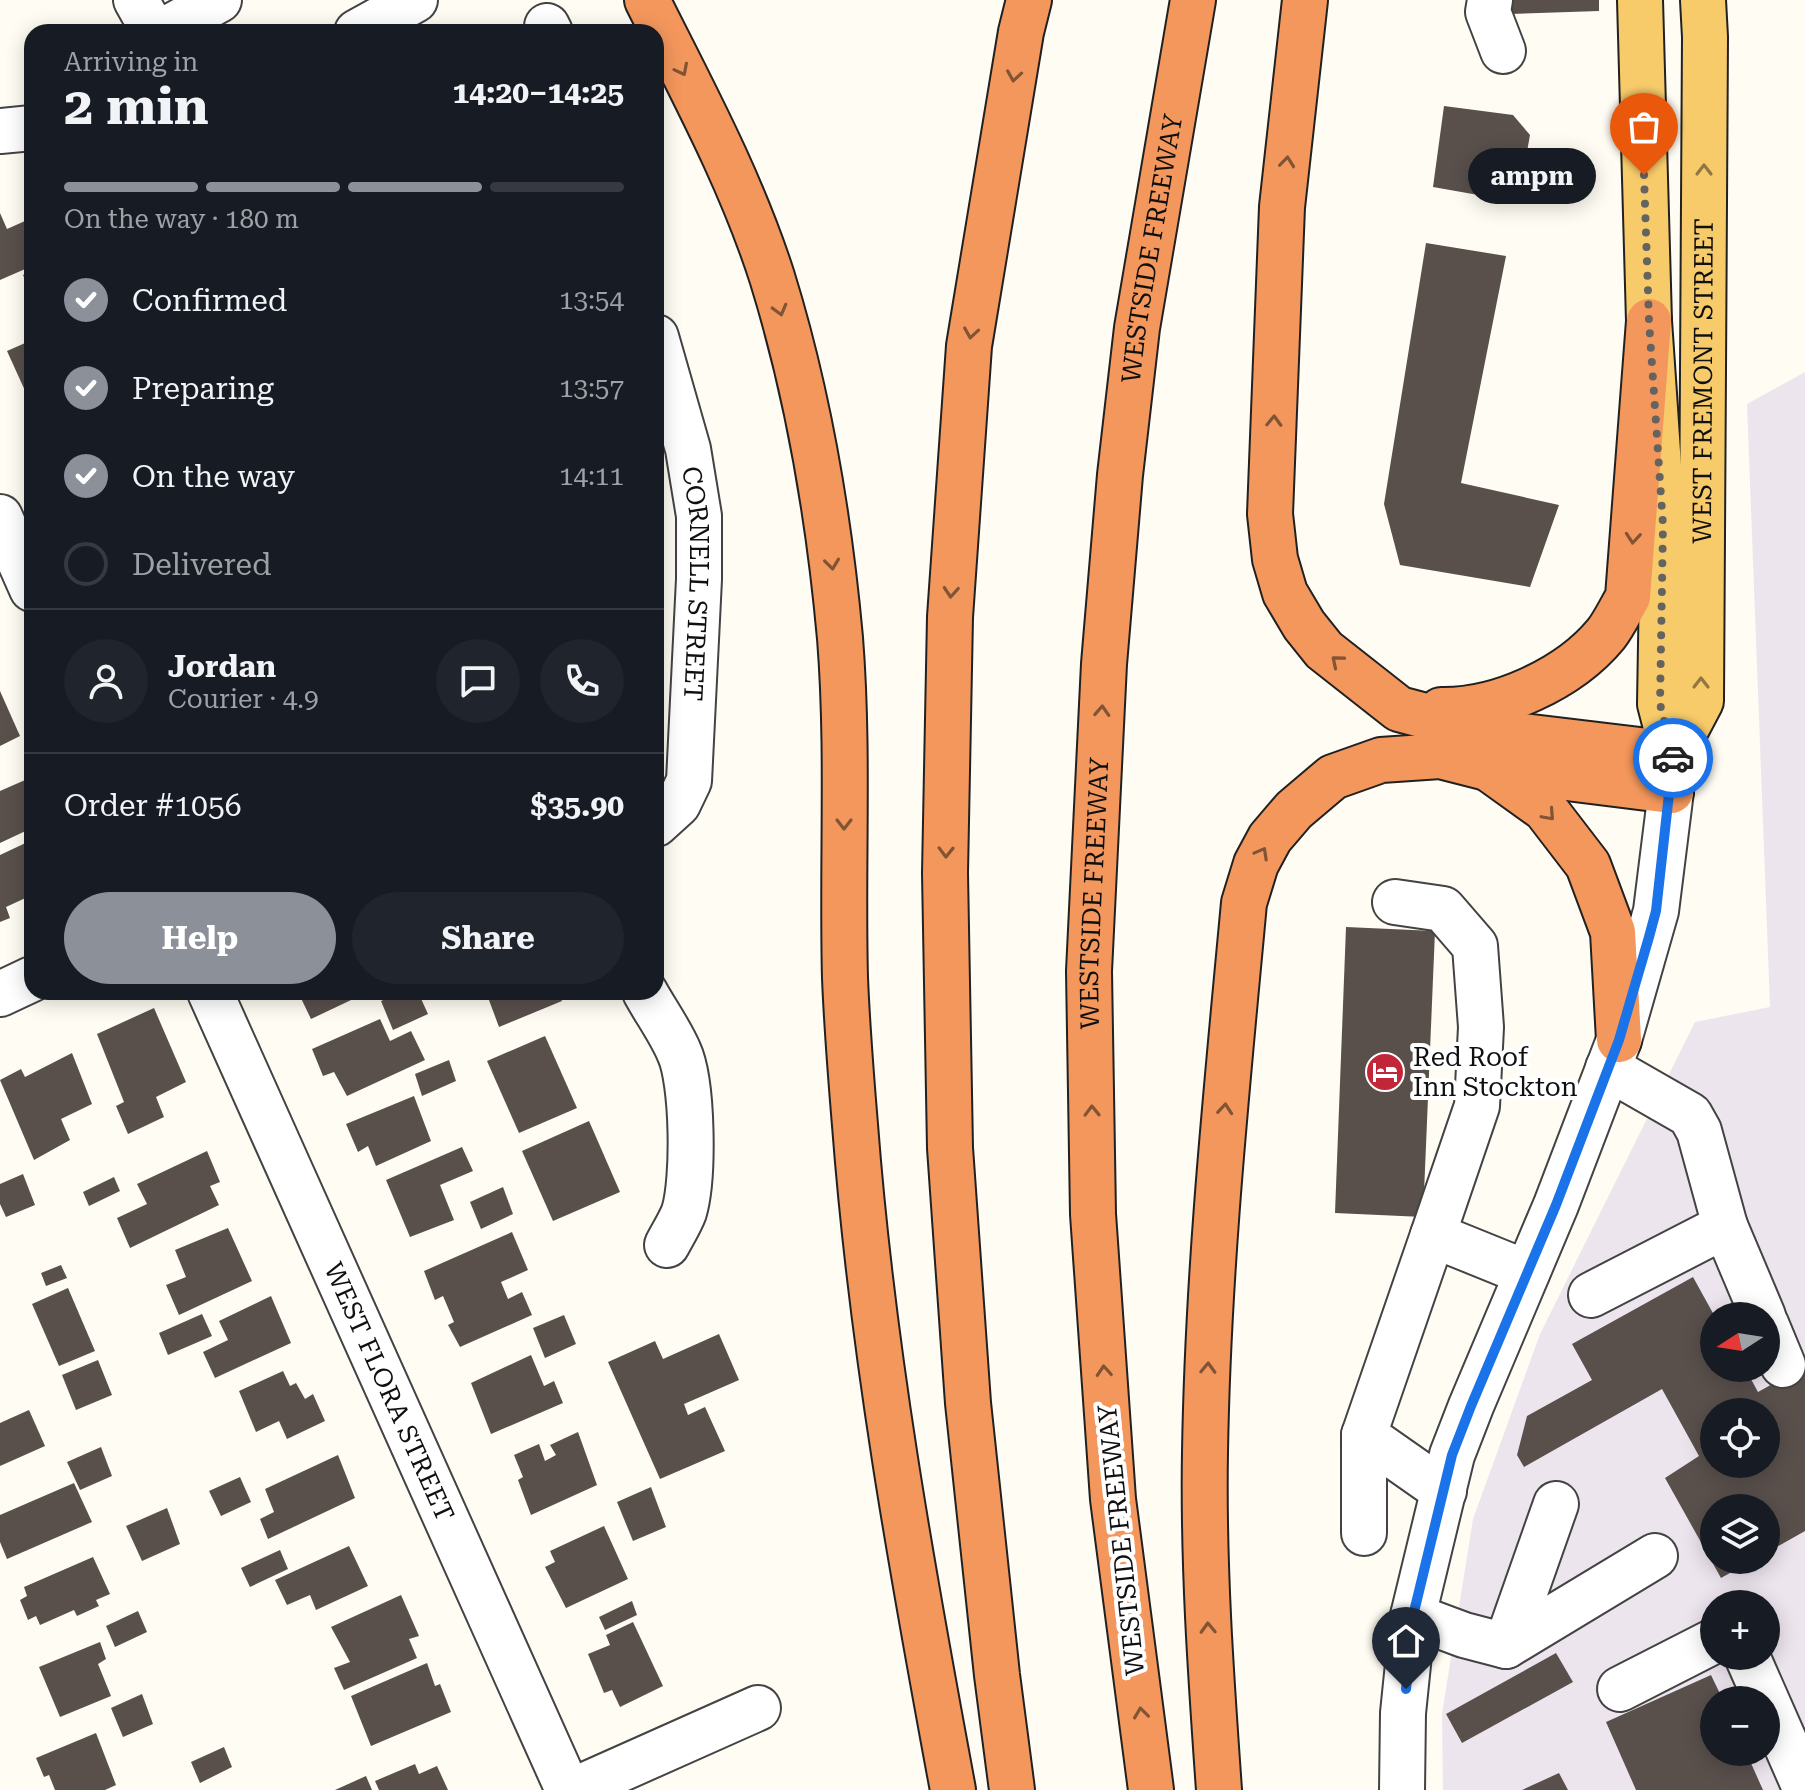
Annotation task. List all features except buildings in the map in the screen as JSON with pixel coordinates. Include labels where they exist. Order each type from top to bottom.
[{"type":"highway","points":[[647,0],[659,24]]},
{"type":"highway","points":[[1012,1790],[968,1403],[950,1148],[945,873],[950,617],[969,346],[1021,32],[1029,0]]},
{"type":"highway","name":"WESTSIDE FREEWAY","points":[[1151,1790],[1112,1483],[1093,1214],[1089,971],[1104,664],[1120,475],[1137,328],[1193,0]]},
{"type":"highway","points":[[1305,0],[1282,207],[1270,514],[1275,559],[1285,593],[1324,650],[1399,709],[1482,731],[1672,773]]},
{"type":"highway","points":[[664,34],[741,194],[772,277],[809,426],[832,560],[843,711],[845,979],[855,1128],[881,1368],[910,1557],[953,1790]]},
{"type":"highway","points":[[1399,709],[1455,710],[1503,701],[1546,681],[1576,661],[1606,634],[1628,597],[1649,321]]},
{"type":"highway","points":[[1219,1790],[1210,1659],[1205,1452],[1210,1292],[1244,903],[1256,864],[1270,838],[1294,810],[1333,777],[1381,760],[1440,756],[1487,768],[1672,773]]},
{"type":"highway","points":[[1487,768],[1545,809],[1588,865],[1613,932],[1613,1054]]},
{"type":"main road","name":"WEST FREMONT STREET","points":[[1640,0],[1649,321],[1663,525],[1660,704],[1672,773]]},
{"type":"main road","name":"WEST FREMONT STREET","points":[[1672,773],[1701,701],[1703,0]]},
{"type":"main road","points":[[1644,175],[1688,236],[1703,248]]},
{"type":"street","points":[[136,0],[150,24]]},
{"type":"street","points":[[176,24],[219,0]]},
{"type":"street","points":[[372,24],[415,0]]},
{"type":"street","points":[[1490,0],[1488,12],[1503,51]]},
{"type":"street","points":[[0,131],[24,129]]},
{"type":"street","name":"CORNELL STREET","points":[[664,365],[688,449],[699,516],[689,781],[678,804],[664,817]]},
{"type":"street","points":[[0,517],[24,571]]},
{"type":"street","name":"WEST FREMONT STREET","points":[[1402,1790],[1403,1713],[1413,1616],[1452,1455],[1613,1054],[1656,911],[1672,773]]},
{"type":"street","points":[[1364,1533],[1364,1435],[1477,1106],[1481,1027],[1475,946],[1443,909],[1395,902]]},
{"type":"street","points":[[0,994],[24,983]]},
{"type":"street","name":"WEST FLORA STREET","points":[[214,1000],[568,1790]]},
{"type":"street","points":[[649,1000],[685,1070],[690,1132],[684,1212],[667,1245]]},
{"type":"street","points":[[1613,1054],[1690,1115],[1699,1131],[1725,1226],[1757,1302]]},
{"type":"street","points":[[1591,1295],[1725,1226]]},
{"type":"street","points":[[1433,1235],[1527,1273]]},
{"type":"street","points":[[1780,1358],[1783,1365]]},
{"type":"street","points":[[1364,1435],[1444,1491]]},
{"type":"street","points":[[1506,1646],[1556,1504]]},
{"type":"street","points":[[1413,1616],[1464,1635],[1506,1646],[1655,1556]]},
{"type":"street","points":[[1620,1689],[1700,1648]]},
{"type":"street","points":[[1753,1670],[1805,1788]]},
{"type":"street","points":[[574,1790],[758,1708]]},
{"type":"shaded area","points":[[1805,372],[1805,1790],[1443,1790],[1442,1714],[1473,1519],[1540,1334],[1695,1022],[1770,1007],[1747,404]]},
{"type":"way so far","points":[[1644,175],[1649,321],[1663,525],[1660,704],[1673,758]]},
{"type":"place","name":"ampm","points":[[1644,175]]},
{"type":"place","name":"Red Roof Inn Stockton","points":[[1385,1072]]},
{"type":"route","points":[[1406,1689],[1413,1616],[1452,1455],[1556,1205],[1619,1040],[1649,937],[1656,911],[1673,758]]}]
